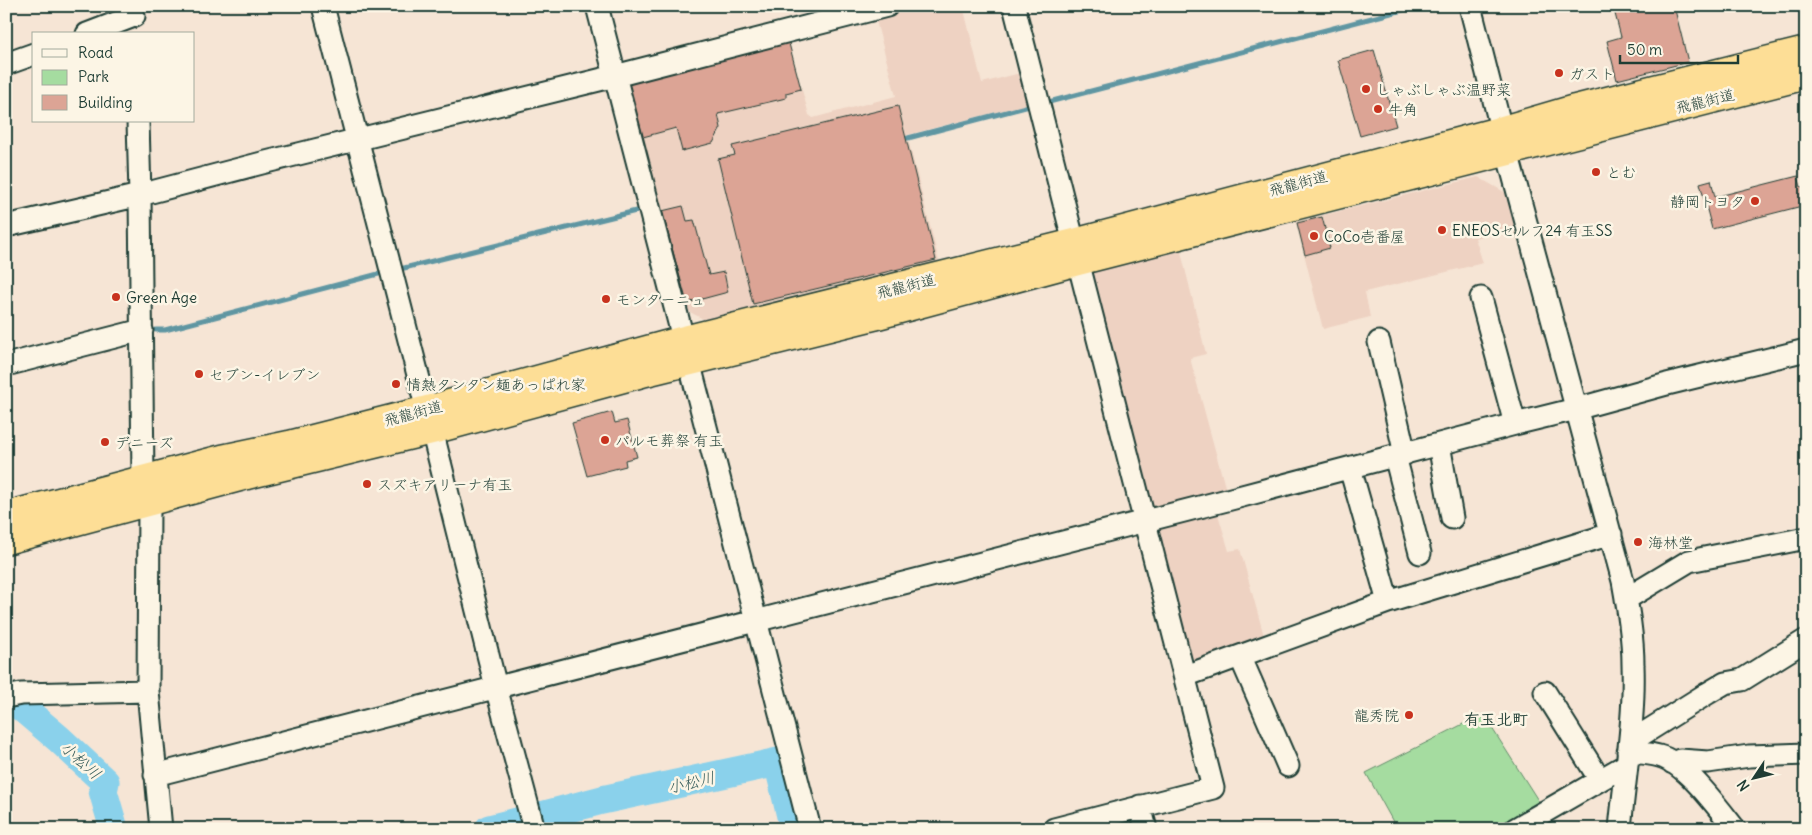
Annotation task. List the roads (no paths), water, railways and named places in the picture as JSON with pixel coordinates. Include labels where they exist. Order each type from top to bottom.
[{"type":"highway","name":"飛龍街道","points":[[1505,141],[1575,109],[1806,52]]},
{"type":"highway","name":"飛龍街道","points":[[6,540],[146,491],[222,459],[429,420],[687,351],[873,294],[1076,252],[1505,141],[1806,75]]},
{"type":"highway","name":"飛龍街道","points":[[6,516],[146,491]]},
{"type":"street","points":[[322,6],[392,271],[496,686],[534,829]]},
{"type":"street","points":[[597,6],[810,829]]},
{"type":"street","points":[[6,226],[140,196],[356,139],[615,76],[887,6]]},
{"type":"street","points":[[1014,6],[1213,788],[1054,829]]},
{"type":"street","points":[[1470,6],[1576,409],[1611,534],[1626,599],[1633,665],[1628,753],[1620,829]]},
{"type":"street","points":[[93,32],[134,19]]},
{"type":"street","points":[[6,64],[32,55]]},
{"type":"street","points":[[138,122],[146,491],[148,691],[161,829]]},
{"type":"street","points":[[1481,298],[1515,424]]},
{"type":"street","points":[[6,365],[142,330]]},
{"type":"street","points":[[1378,342],[1420,553]]},
{"type":"street","points":[[155,775],[1350,468],[1667,384],[1806,350]]},
{"type":"street","points":[[1439,444],[1452,518]]},
{"type":"street","points":[[1350,468],[1388,602]]},
{"type":"street","points":[[1185,676],[1388,602],[1611,534]]},
{"type":"street","points":[[1626,599],[1689,561],[1806,538]]},
{"type":"street","points":[[1515,829],[1596,782],[1628,753],[1708,693],[1725,682],[1742,680],[1806,640]]},
{"type":"street","points":[[1240,656],[1288,766]]},
{"type":"street","points":[[6,697],[21,694],[148,691]]},
{"type":"street","points":[[1545,692],[1596,782]]},
{"type":"street","points":[[1557,732],[1563,736],[1596,782]]},
{"type":"street","points":[[1628,753],[1659,755],[1673,763],[1696,782],[1735,829]]},
{"type":"street","points":[[1673,763],[1680,760],[1708,762],[1749,756],[1806,754]]},
{"type":"street","points":[[1140,806],[1146,829]]},
{"type":"waterway","points":[[1045,103],[1418,6]]},
{"type":"waterway","points":[[908,138],[1033,105]]},
{"type":"waterway","points":[[396,270],[636,211]]},
{"type":"waterway","points":[[156,330],[165,330],[386,272]]},
{"type":"waterway","name":"小松川","points":[[20,706],[105,782],[103,791],[114,829]]},
{"type":"waterway","name":"小松川","points":[[537,817],[602,800],[778,762],[794,829]]},
{"type":"waterway","name":"小松川","points":[[489,829],[525,820]]},
{"type":"place","name":"ガスト","points":[[1559,73]]},
{"type":"place","name":"しゃぶしゃぶ温野菜","points":[[1366,89]]},
{"type":"place","name":"牛角","points":[[1378,109]]},
{"type":"place","name":"とむ","points":[[1596,172]]},
{"type":"place","name":"静岡トヨタ","points":[[1755,201]]},
{"type":"place","name":"ENEOSセルフ24 有玉SS","points":[[1442,230]]},
{"type":"place","name":"CoCo壱番屋","points":[[1314,236]]},
{"type":"place","name":"Green Age","points":[[116,297]]},
{"type":"place","name":"モンターニュ","points":[[606,299]]},
{"type":"place","name":"セブン-イレブン","points":[[199,374]]},
{"type":"place","name":"情熱タンタン麺あっぱれ家","points":[[396,384]]},
{"type":"place","name":"パルモ葬祭 有玉","points":[[605,440]]},
{"type":"place","name":"デニーズ","points":[[105,442]]},
{"type":"place","name":"スズキアリーナ有玉","points":[[367,484]]},
{"type":"place","name":"海林堂","points":[[1638,542]]},
{"type":"place","name":"龍秀院","points":[[1409,715]]},
{"type":"district","name":"有玉北町","points":[[1496,719]]}]
